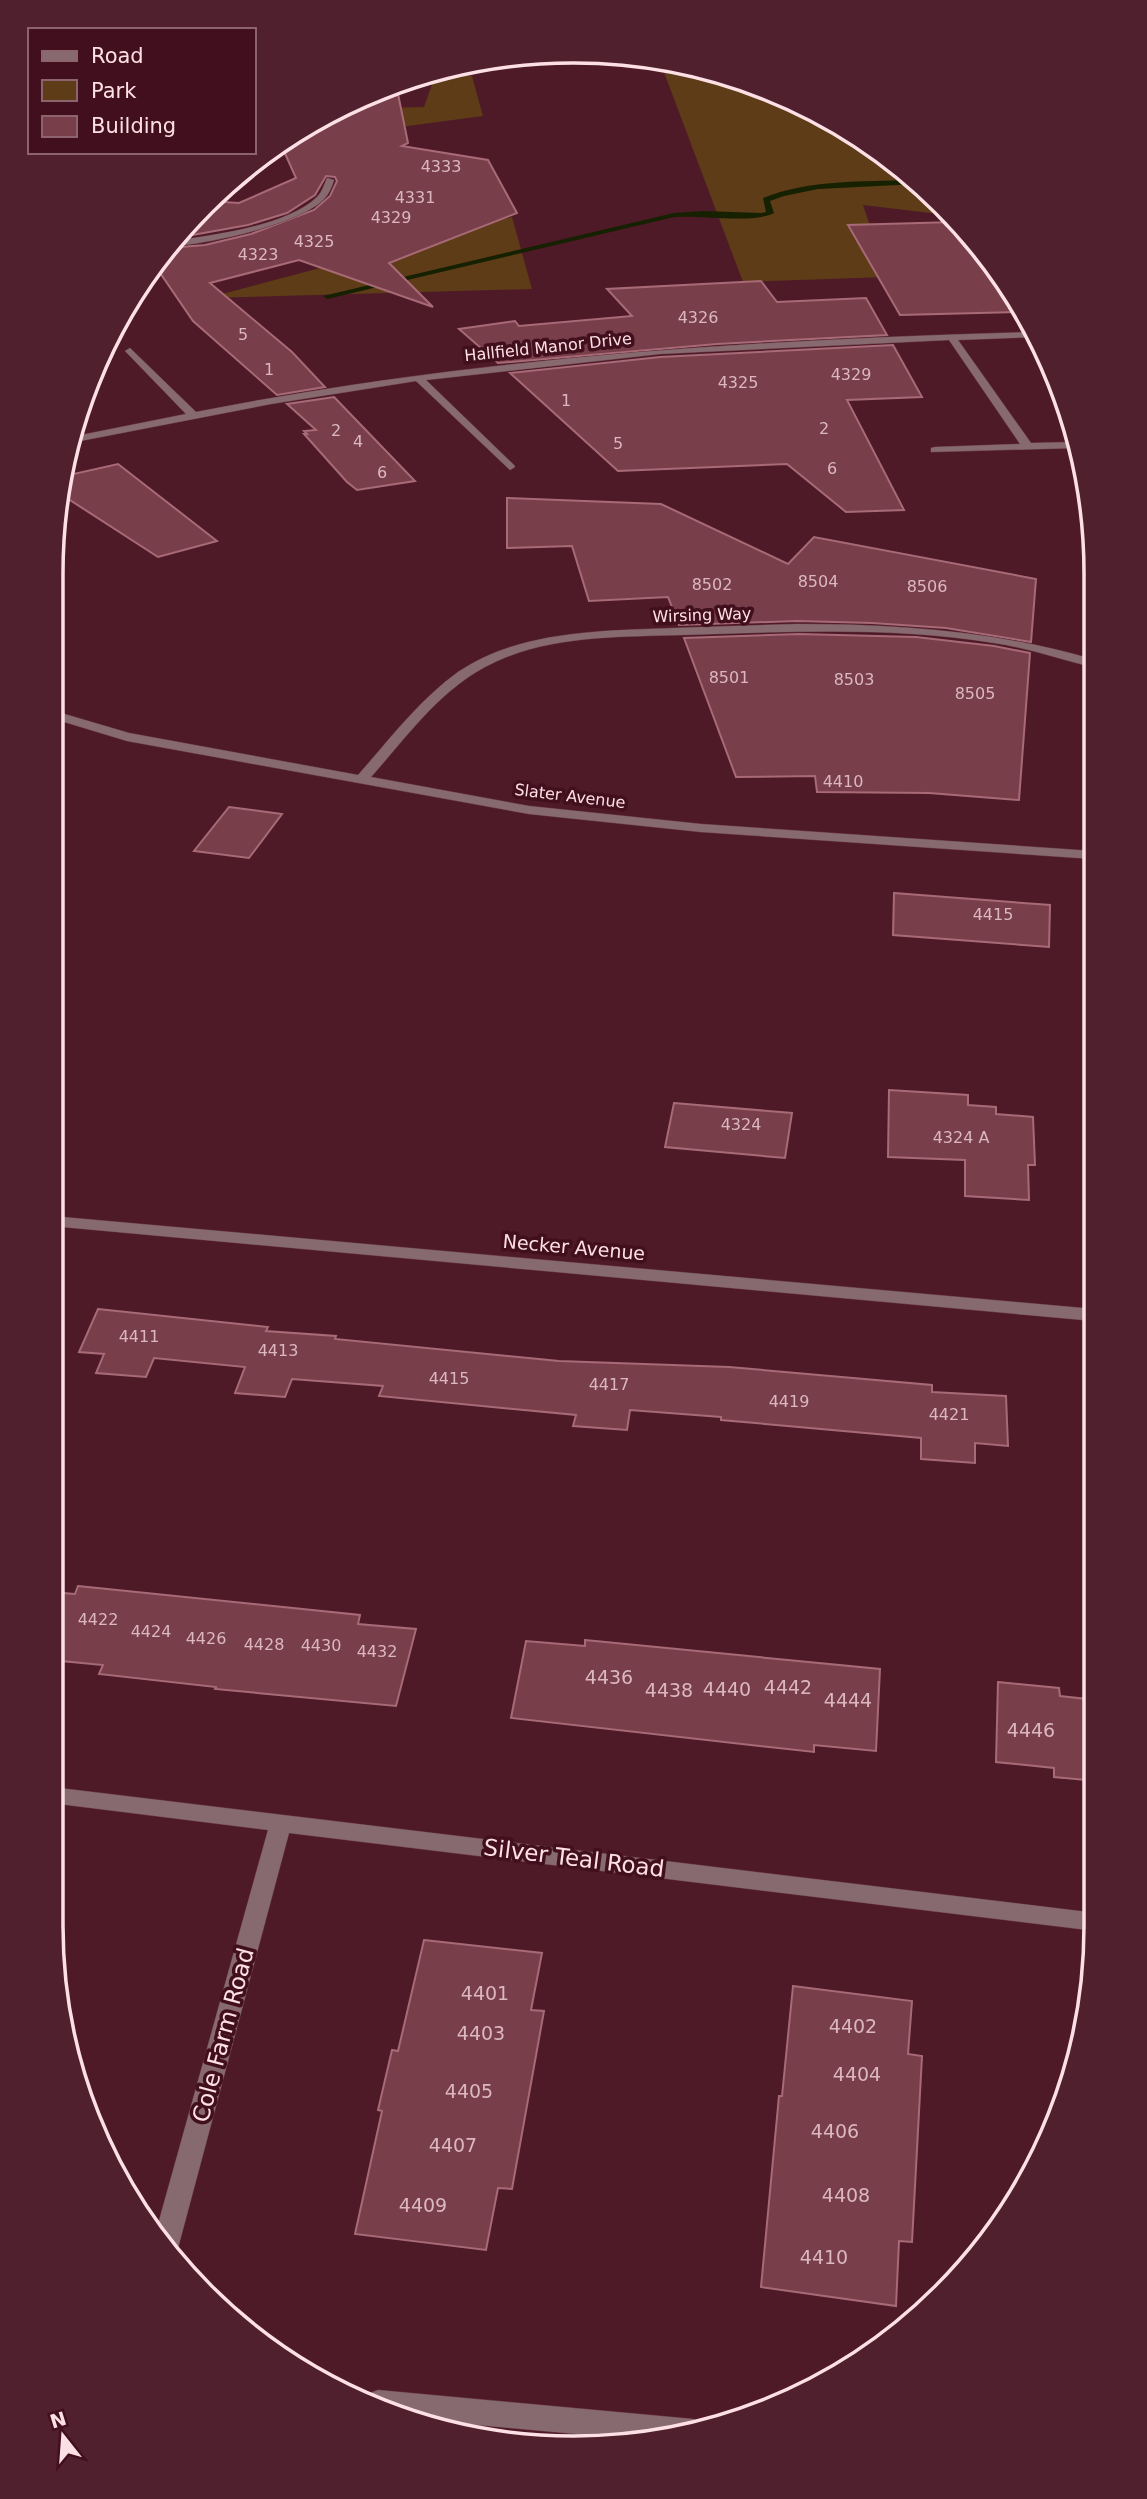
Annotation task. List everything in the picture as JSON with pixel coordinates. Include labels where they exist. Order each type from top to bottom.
[{"type":"street","points":[[187,241],[219,235],[293,214],[320,200],[330,180]]},
{"type":"street","name":"Hallfield Manor Drive","points":[[81,438],[192,414],[524,364],[698,349],[1025,335]]},
{"type":"street","points":[[951,338],[1027,446]]},
{"type":"street","points":[[130,351],[192,414]]},
{"type":"street","points":[[419,378],[510,467]]},
{"type":"street","points":[[935,450],[1068,444]]},
{"type":"street","name":"Wirsing Way","points":[[361,780],[457,678],[502,655],[559,641],[619,634],[817,627],[888,628],[990,638],[1084,661]]},
{"type":"street","name":"Slater Avenue","points":[[63,718],[127,737],[529,810],[701,828],[1084,854]]},
{"type":"street","name":"Necker Avenue","points":[[63,1222],[1084,1314]]},
{"type":"street","name":"Silver Teal Road","points":[[63,1797],[1084,1921]]},
{"type":"street","name":"Cole Farm Road","points":[[168,2236],[281,1822]]},
{"type":"street","points":[[398,2405],[658,2429]]},
{"type":"green space","points":[[664,71],[738,90],[829,131],[884,168],[934,214],[863,205],[887,277],[743,282]]},
{"type":"green space","points":[[472,76],[483,116],[355,133],[315,133],[364,108],[424,107],[433,83]]},
{"type":"green space","points":[[512,217],[532,289],[207,298]]},
{"type":"building","points":[[398,94],[408,143],[402,146],[488,160],[517,213],[389,263],[433,307],[299,260],[210,283],[292,352],[325,387],[277,395],[193,321],[161,274],[182,247],[205,245],[251,234],[314,210],[330,196],[337,181],[335,177],[326,176],[315,195],[287,213],[248,225],[192,235],[224,202],[239,203],[296,178],[285,153],[318,131]]},
{"type":"building","points":[[943,222],[979,263],[1012,312],[900,315],[848,225]]},
{"type":"building","points":[[761,281],[777,302],[866,298],[887,335],[717,344],[498,363],[459,329],[515,321],[519,326],[632,316],[607,289]]},
{"type":"building","points":[[893,345],[922,397],[847,400],[904,510],[846,512],[787,464],[618,471],[510,373],[660,357]]},
{"type":"building","points":[[334,397],[415,481],[357,490],[347,482],[304,434],[307,434],[304,431],[316,430],[287,404]]},
{"type":"building","points":[[118,464],[217,541],[158,557],[68,499],[73,474]]},
{"type":"building","points":[[507,498],[661,504],[788,564],[814,537],[1036,579],[1031,642],[946,628],[872,623],[797,621],[679,625],[668,597],[589,601],[572,546],[507,548]]},
{"type":"building","points":[[799,634],[916,637],[1030,653],[1019,800],[929,793],[817,792],[815,776],[736,777],[684,638]]},
{"type":"building","points":[[229,807],[282,814],[249,858],[194,851]]},
{"type":"building","points":[[894,893],[1050,905],[1049,947],[893,935]]},
{"type":"building","points":[[889,1090],[968,1095],[968,1105],[996,1107],[996,1114],[1033,1117],[1035,1165],[1028,1165],[1029,1200],[965,1196],[965,1160],[888,1157]]},
{"type":"building","points":[[674,1103],[792,1113],[785,1158],[665,1147]]},
{"type":"building","points":[[98,1309],[268,1327],[266,1331],[336,1336],[335,1339],[559,1361],[729,1367],[932,1385],[932,1392],[1006,1396],[1008,1446],[975,1443],[975,1463],[921,1459],[921,1438],[721,1420],[721,1417],[630,1410],[627,1430],[573,1426],[576,1415],[379,1396],[383,1386],[292,1379],[285,1397],[235,1393],[245,1367],[154,1358],[146,1377],[96,1373],[104,1354],[79,1352]]},
{"type":"building","points":[[78,1586],[360,1615],[358,1624],[416,1629],[396,1706],[215,1689],[216,1687],[99,1674],[103,1665],[63,1661],[63,1593],[75,1594]]},
{"type":"building","points":[[585,1640],[880,1669],[876,1751],[814,1745],[814,1752],[511,1718],[526,1641],[585,1646]]},
{"type":"building","points":[[998,1682],[1059,1688],[1060,1696],[1084,1699],[1084,1780],[1054,1777],[1054,1768],[996,1762]]},
{"type":"building","points":[[424,1940],[542,1953],[531,2010],[544,2011],[512,2189],[498,2188],[486,2250],[355,2234],[382,2111],[378,2110],[392,2050],[398,2051]]},
{"type":"building","points":[[793,1986],[912,2001],[908,2054],[922,2056],[912,2242],[899,2241],[896,2306],[761,2287],[779,2096],[782,2096]]},
{"type":"waterway","points":[[327,296],[674,215],[703,213],[745,216],[770,213],[766,200],[799,190],[901,183]]}]
